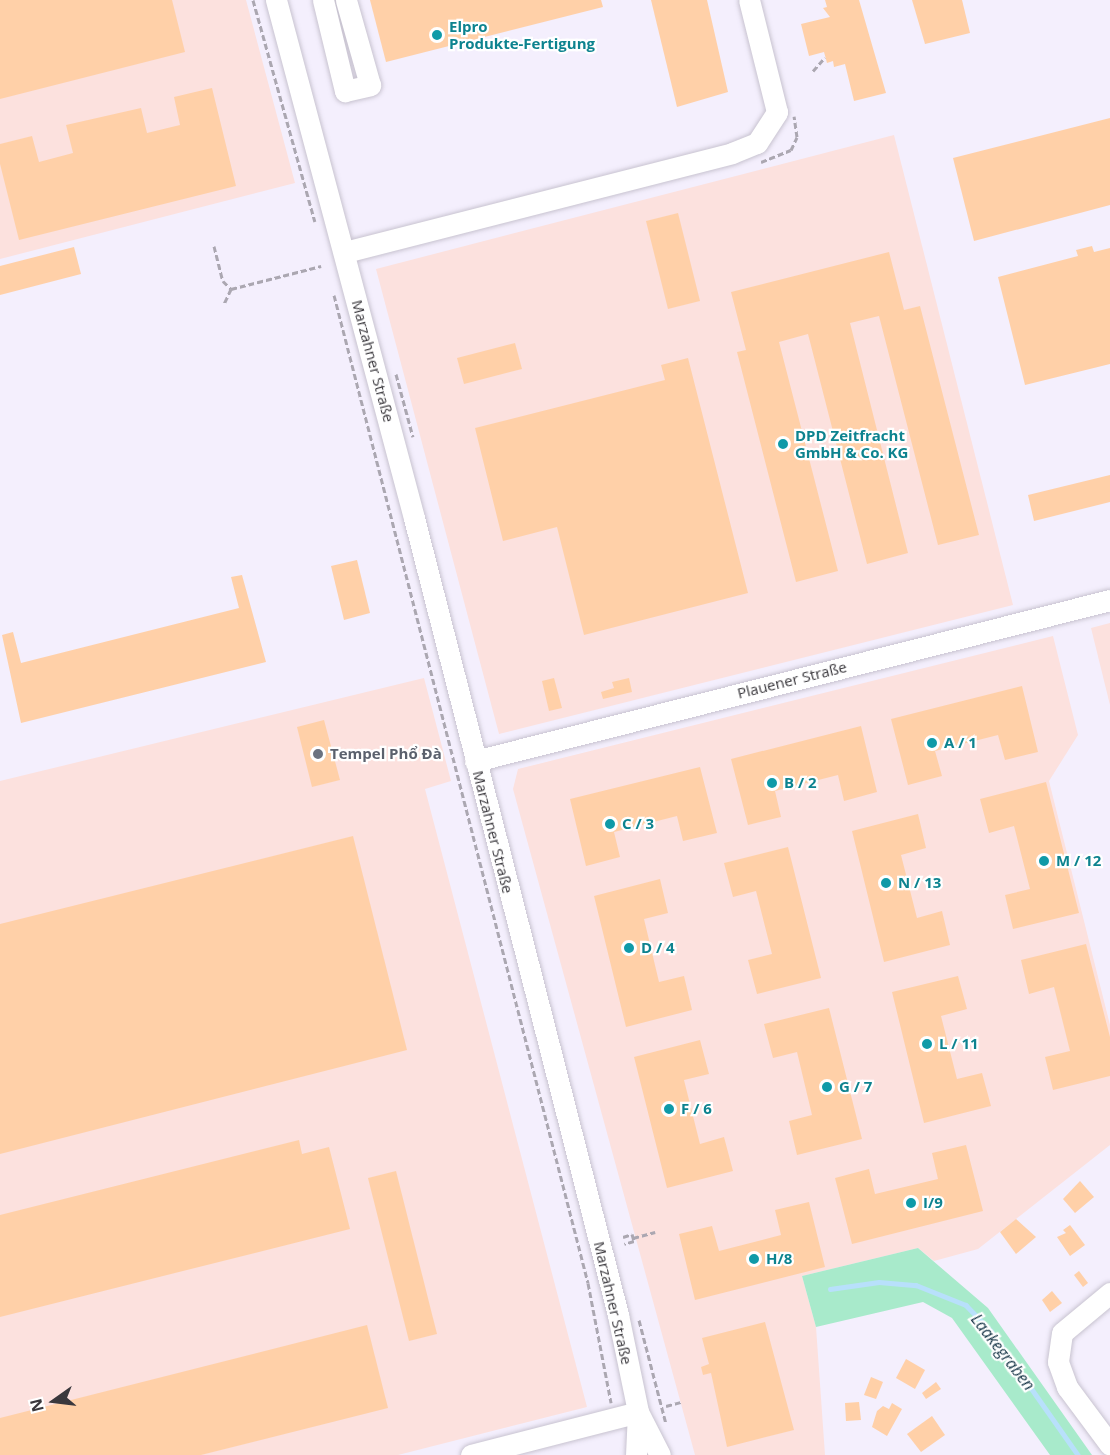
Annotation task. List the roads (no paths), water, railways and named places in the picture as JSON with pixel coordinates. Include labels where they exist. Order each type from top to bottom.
[{"type":"street","name":"Marzahner Straße","points":[[276,0],[345,252],[618,1315],[638,1412],[636,1455]]},
{"type":"street","points":[[322,0],[345,91],[370,85],[346,0]]},
{"type":"street","points":[[345,252],[732,153],[758,142],[777,112],[749,0]]},
{"type":"street","name":"Plauener Straße","points":[[475,761],[648,706],[1110,600]]},
{"type":"street","points":[[1110,1293],[1062,1333],[1058,1362],[1067,1387],[1110,1446]]},
{"type":"street","name":"Marzahner Straße","points":[[638,1412],[660,1455]]},
{"type":"street","points":[[471,1455],[638,1412]]},
{"type":"waterway","name":"Laakegraben","points":[[830,1289],[879,1282],[916,1285],[966,1305],[991,1331],[1078,1455]]},
{"type":"place","name":"Elpro Produkte-Fertigung","points":[[437,35]]},
{"type":"place","name":"DPD Zeitfracht GmbH & Co. KG","points":[[783,444]]},
{"type":"place","name":"A / 1","points":[[932,743]]},
{"type":"place","name":"Tempel Phổ Đà","points":[[318,754]]},
{"type":"place","name":"B / 2","points":[[772,783]]},
{"type":"place","name":"C / 3","points":[[610,824]]},
{"type":"place","name":"M / 12","points":[[1044,861]]},
{"type":"place","name":"N / 13","points":[[886,883]]},
{"type":"place","name":"D / 4","points":[[629,948]]},
{"type":"place","name":"L / 11","points":[[927,1044]]},
{"type":"place","name":"G / 7","points":[[827,1087]]},
{"type":"place","name":"F / 6","points":[[669,1109]]},
{"type":"place","name":"I/9","points":[[911,1203]]},
{"type":"place","name":"H/8","points":[[754,1259]]}]
